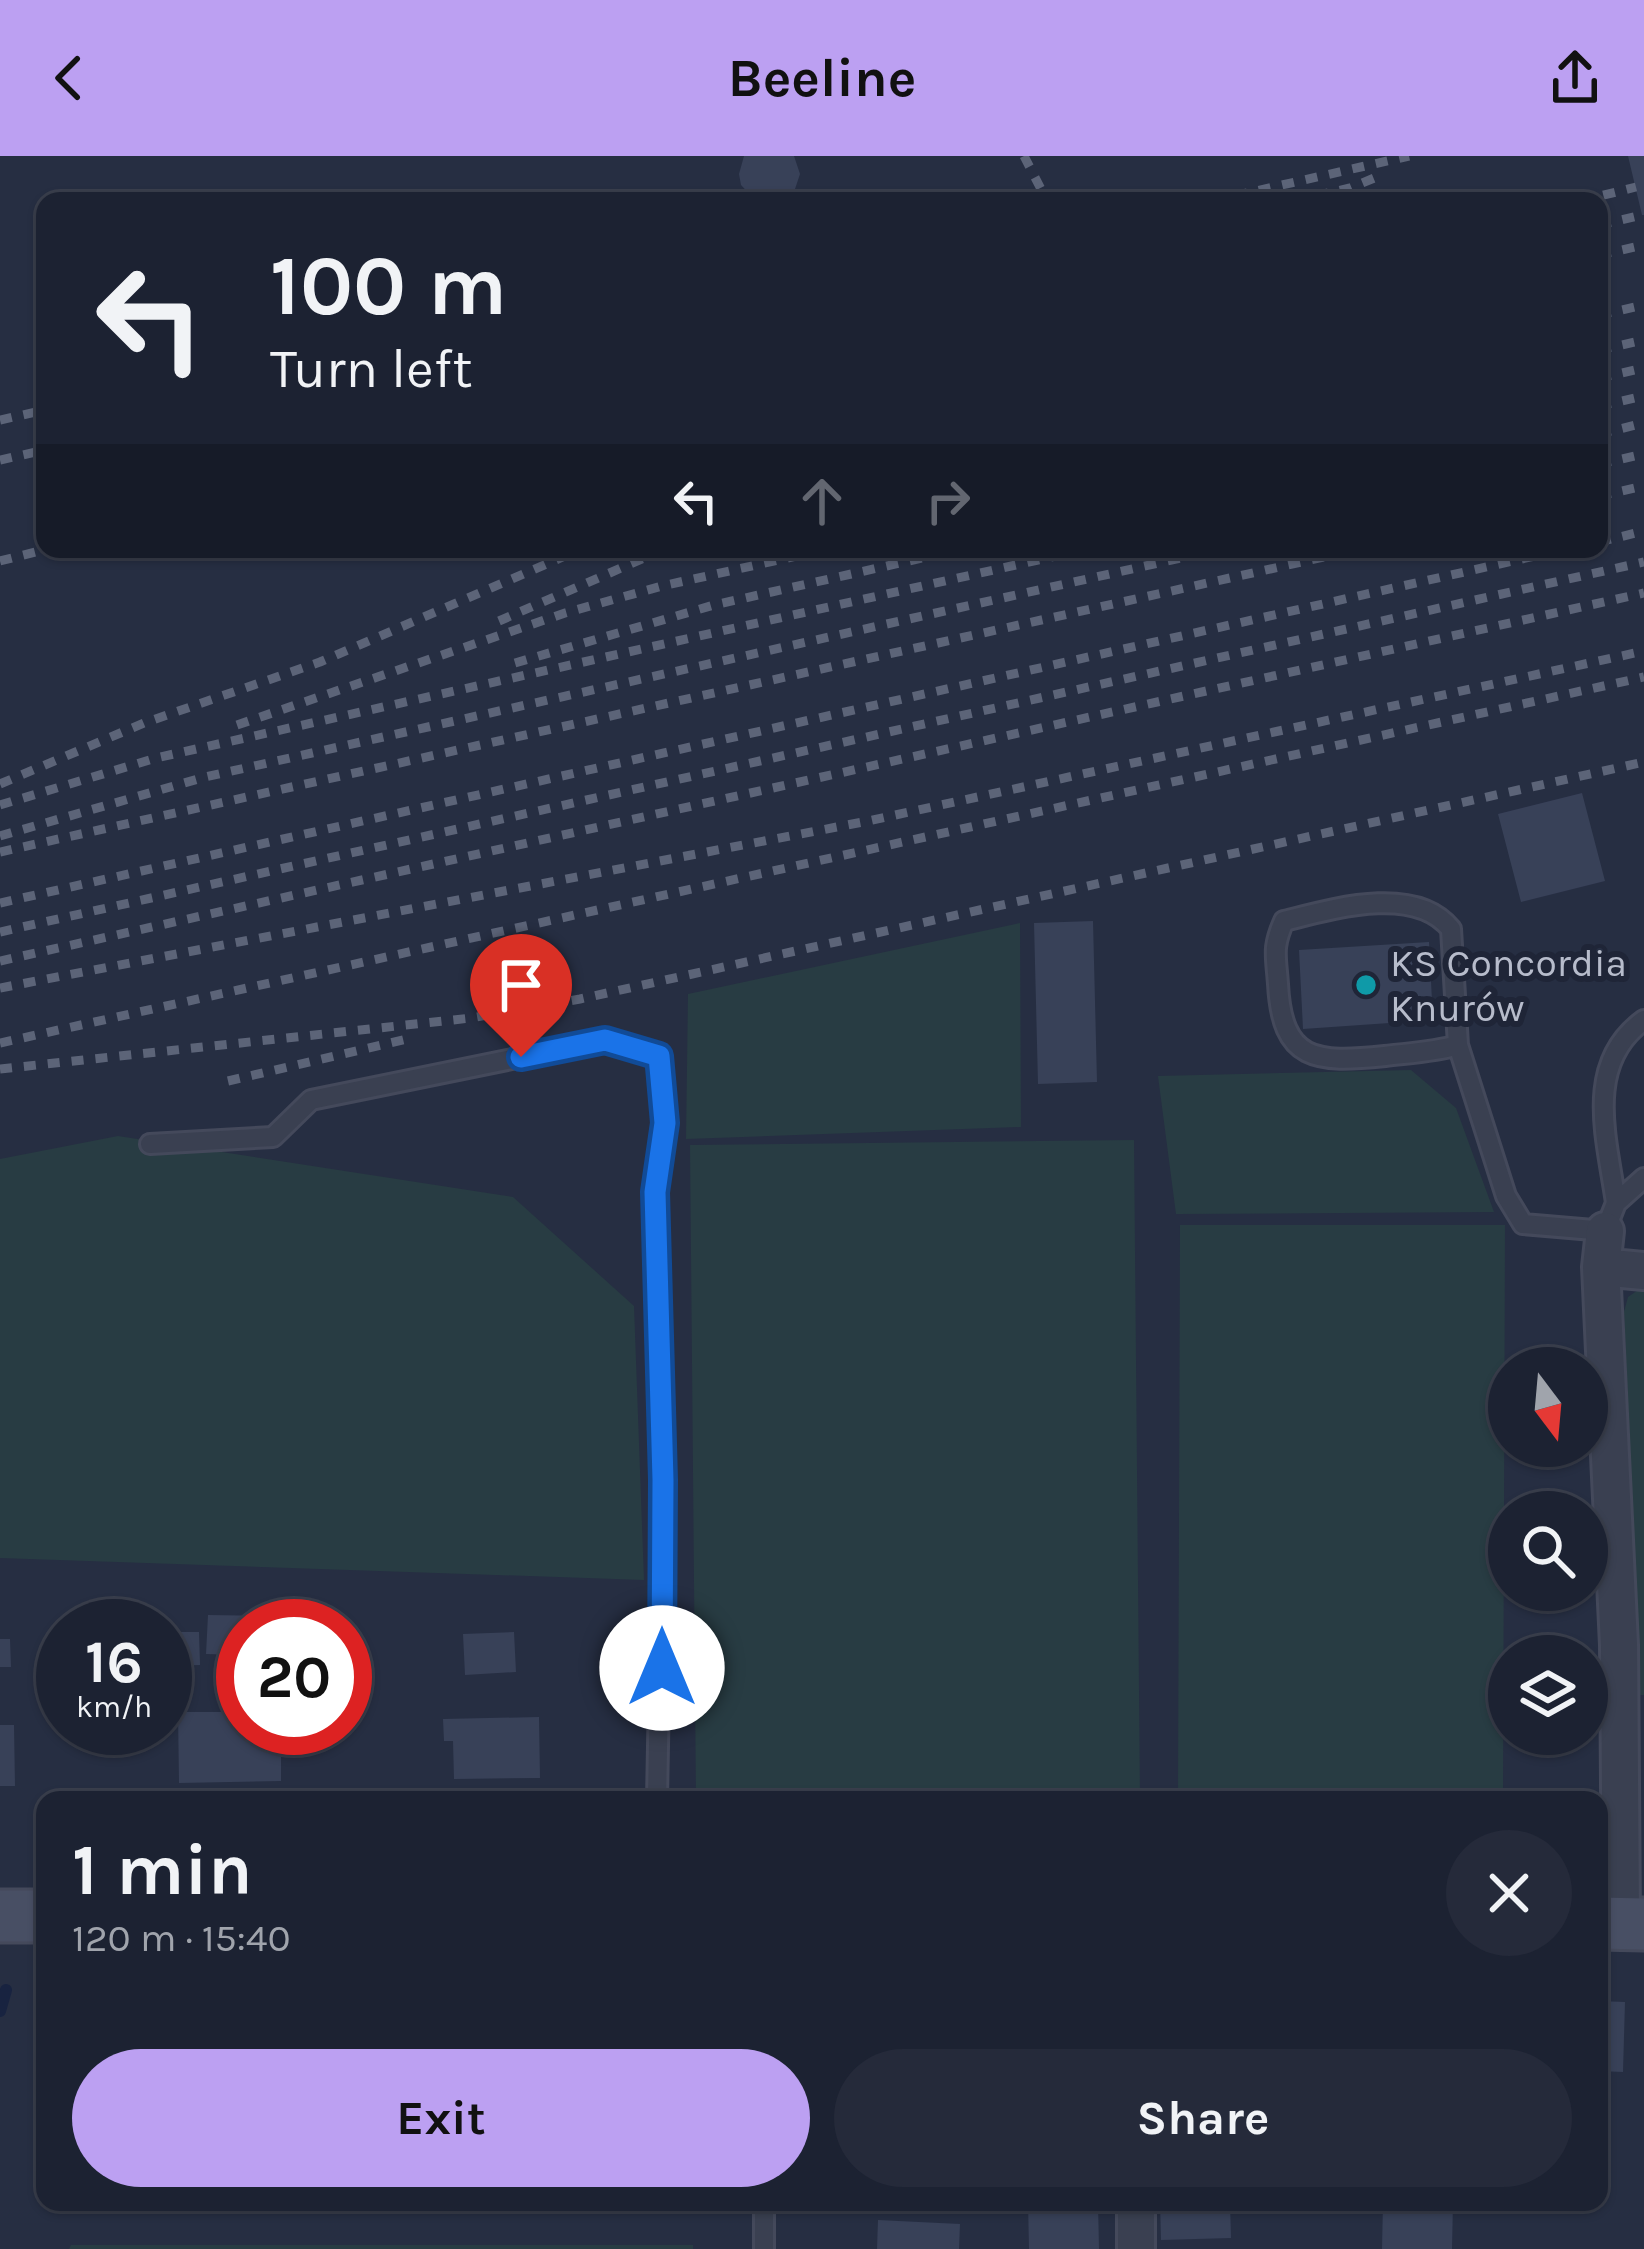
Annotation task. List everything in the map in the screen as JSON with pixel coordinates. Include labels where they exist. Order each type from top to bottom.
[{"type":"main road","points":[[0,1916],[36,1916]]},
{"type":"street","points":[[1607,1234],[1644,1271]]},
{"type":"street","points":[[1607,1234],[1619,1645],[1621,1924]]},
{"type":"street","points":[[1136,2211],[1136,2249]]},
{"type":"lane","points":[[1458,1045],[1436,1052],[1344,1060],[1310,1054],[1287,1033],[1279,1018],[1273,945],[1284,921],[1329,909],[1400,904],[1439,915],[1451,929],[1458,1045],[1506,1196],[1523,1224],[1607,1234]]},
{"type":"lane","points":[[1607,1234],[1606,1071],[1623,1036],[1644,1021]]},
{"type":"lane","points":[[150,1144],[273,1136],[311,1100],[605,1040],[659,1056],[665,1123],[655,1192],[663,1480],[657,1791]]},
{"type":"lane","points":[[1607,1234],[1644,1178]]},
{"type":"lane","points":[[764,2211],[764,2249]]},
{"type":"shaded area","points":[[1020,923],[1021,1127],[686,1139],[688,994]]},
{"type":"shaded area","points":[[1411,1070],[1456,1108],[1494,1212],[1176,1214],[1158,1076]]},
{"type":"shaded area","points":[[118,1136],[513,1197],[634,1306],[644,1580],[0,1558],[0,1159]]},
{"type":"shaded area","points":[[1134,1140],[1140,1791],[696,1791],[690,1145]]},
{"type":"shaded area","points":[[1180,1225],[1505,1225],[1505,1347],[1488,1347],[1488,1467],[1504,1467],[1504,1491],[1488,1491],[1488,1611],[1504,1611],[1504,1635],[1488,1635],[1488,1755],[1503,1755],[1503,1791],[1178,1791]]},
{"type":"shaded area","points":[[1644,1286],[1644,1695],[1640,1695],[1624,1312],[1628,1297]]},
{"type":"shaded area","points":[[71,2245],[693,2245],[693,2249],[69,2249]]},
{"type":"building","points":[[744,156],[794,156],[800,174],[794,192],[748,192],[739,174]]},
{"type":"building","points":[[1628,156],[1644,156],[1644,215],[1642,215]]},
{"type":"building","points":[[1582,793],[1605,881],[1521,902],[1498,814]]},
{"type":"building","points":[[1093,921],[1097,1082],[1038,1084],[1034,923]]},
{"type":"building","name":"KS Concordia Knurów","points":[[1429,942],[1433,1020],[1303,1029],[1299,950]]},
{"type":"building","points":[[208,1615],[216,1615],[216,1654],[206,1654]]},
{"type":"building","points":[[192,1632],[199,1632],[200,1665],[192,1665]]},
{"type":"building","points":[[514,1632],[516,1672],[465,1675],[463,1634]]},
{"type":"building","points":[[0,1639],[10,1639],[11,1667],[0,1667]]},
{"type":"building","points":[[192,1712],[216,1712],[216,1755],[281,1755],[281,1781],[179,1783],[179,1755],[192,1755]]},
{"type":"building","points":[[539,1717],[540,1778],[454,1779],[453,1741],[444,1741],[443,1719]]},
{"type":"building","points":[[0,1725],[14,1725],[15,1786],[0,1786]]},
{"type":"building","points":[[1608,2001],[1625,2002],[1623,2072],[1608,2071]]},
{"type":"building","points":[[1028,2211],[1098,2211],[1099,2249],[1029,2249]]},
{"type":"building","points":[[1160,2211],[1230,2211],[1231,2238],[1161,2240]]},
{"type":"building","points":[[1383,2211],[1453,2211],[1452,2249],[1382,2249]]},
{"type":"building","points":[[878,2220],[960,2224],[959,2249],[877,2249]]},
{"type":"waterway","points":[[0,2011],[6,1990]]},
{"type":"railway","points":[[1024,156],[1043,192]]},
{"type":"railway","points":[[1251,192],[1409,156]]},
{"type":"railway","points":[[1332,192],[1379,176]]},
{"type":"railway","points":[[1608,194],[1636,187]]},
{"type":"railway","points":[[1608,223],[1642,215]]},
{"type":"railway","points":[[1608,253],[1644,245]]},
{"type":"railway","points":[[1608,313],[1644,305]]},
{"type":"railway","points":[[1608,348],[1644,340]]},
{"type":"railway","points":[[1608,376],[1644,368]]},
{"type":"railway","points":[[1608,404],[1644,396]]},
{"type":"railway","points":[[0,420],[36,412]]},
{"type":"railway","points":[[1608,432],[1644,423]]},
{"type":"railway","points":[[0,460],[36,452]]},
{"type":"railway","points":[[1608,462],[1644,454]]},
{"type":"railway","points":[[1608,494],[1644,486]]},
{"type":"railway","points":[[1608,540],[1644,531]]},
{"type":"railway","points":[[0,561],[36,552]]},
{"type":"railway","points":[[0,784],[144,723],[320,662],[560,558]]},
{"type":"railway","points":[[499,621],[644,558]]},
{"type":"railway","points":[[237,725],[565,613],[788,558]]},
{"type":"railway","points":[[515,663],[714,605],[922,558]]},
{"type":"railway","points":[[0,805],[156,758],[1047,558]]},
{"type":"railway","points":[[0,836],[205,777],[1181,558]]},
{"type":"railway","points":[[0,852],[1320,558]]},
{"type":"railway","points":[[0,903],[1526,558]]},
{"type":"railway","points":[[0,932],[1644,562]]},
{"type":"railway","points":[[0,961],[1644,593]]},
{"type":"railway","points":[[0,988],[868,821],[1644,651]]},
{"type":"railway","points":[[0,1043],[1644,677]]},
{"type":"railway","points":[[0,1069],[471,1018],[580,999],[1644,762]]},
{"type":"railway","points":[[228,1081],[411,1038]]},
{"type":"place","name":"KS Concordia Knurów","points":[[1366,985]]},
{"type":"route","points":[[521,1057],[605,1040],[659,1056],[665,1123],[655,1192],[663,1480],[662,1668]]}]
